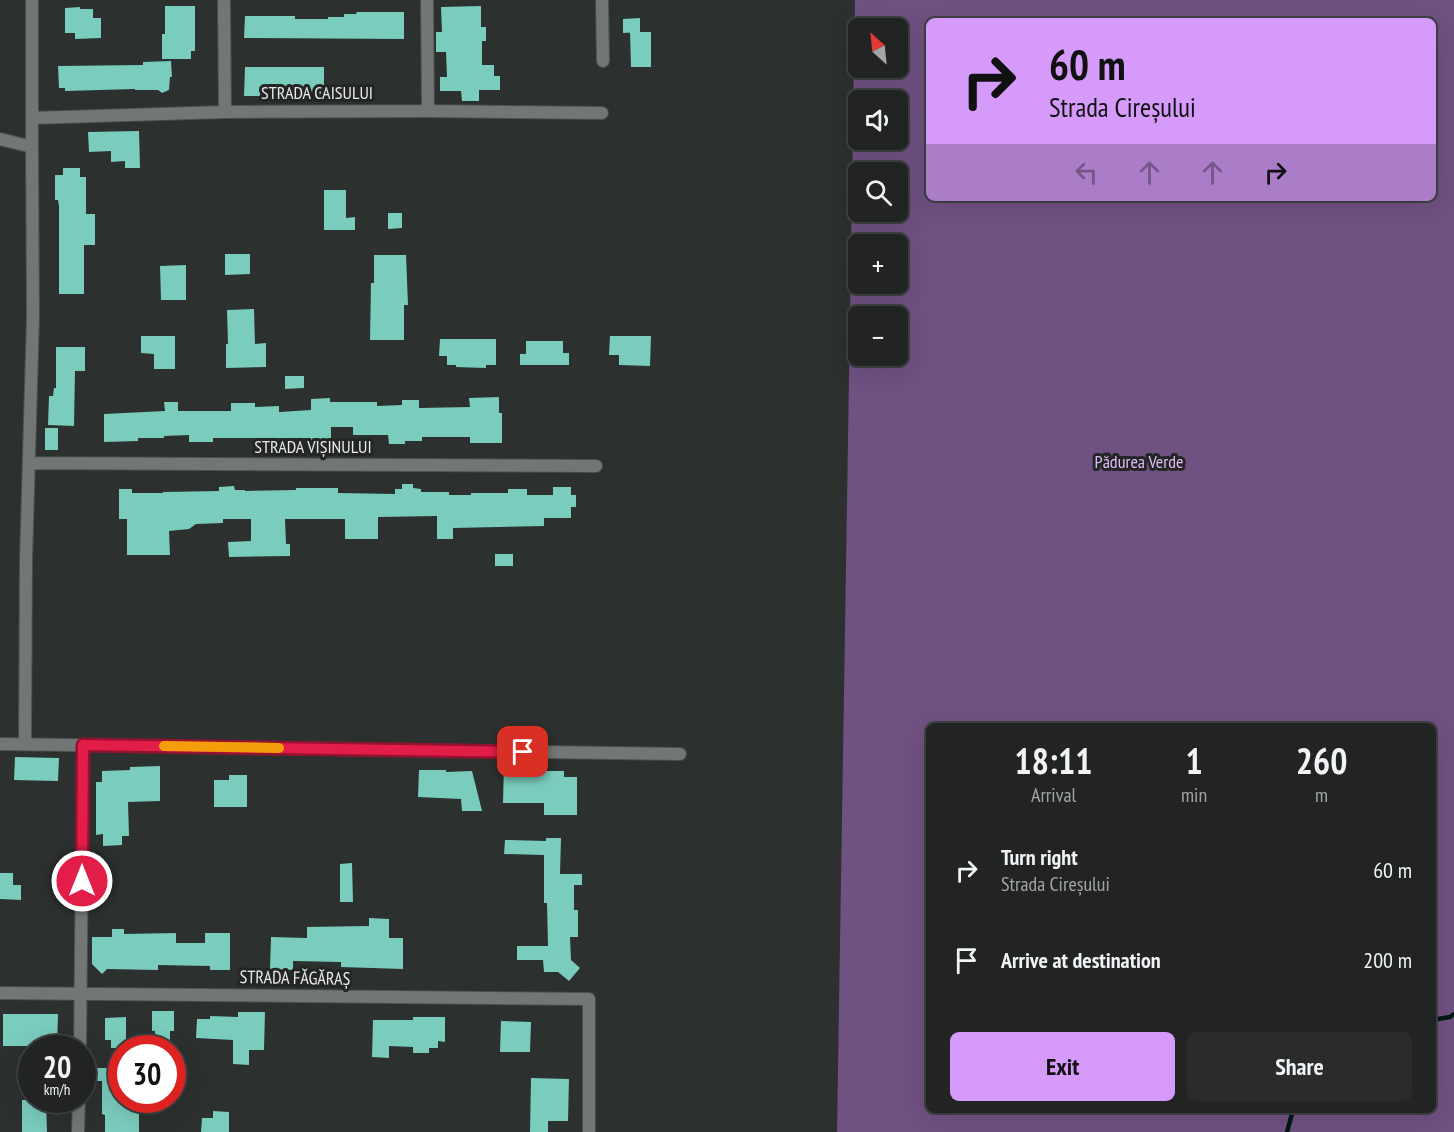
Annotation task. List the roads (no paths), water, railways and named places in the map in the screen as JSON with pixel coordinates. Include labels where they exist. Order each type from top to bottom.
[{"type":"street","points":[[25,744],[26,561],[33,316],[33,0]]},
{"type":"street","points":[[224,0],[225,112]]},
{"type":"street","points":[[427,0],[428,111]]},
{"type":"street","points":[[602,0],[603,61]]},
{"type":"street","name":"STRADA CAISULUI","points":[[32,117],[225,112],[602,113]]},
{"type":"street","points":[[0,139],[32,147]]},
{"type":"street","name":"STRADA VIȘINULUI","points":[[30,463],[596,466]]},
{"type":"street","points":[[0,744],[680,754]]},
{"type":"street","points":[[80,1035],[83,745]]},
{"type":"street","name":"STRADA FĂGĂRAȘ","points":[[0,993],[589,999],[589,1132]]},
{"type":"street","points":[[78,1132],[79,1113]]},
{"type":"waterway","points":[[1436,1019],[1454,1014]]},
{"type":"waterway","points":[[1287,1132],[1292,1113]]},
{"type":"park label","name":"Pădurea Verde","points":[[1139,462]]}]
